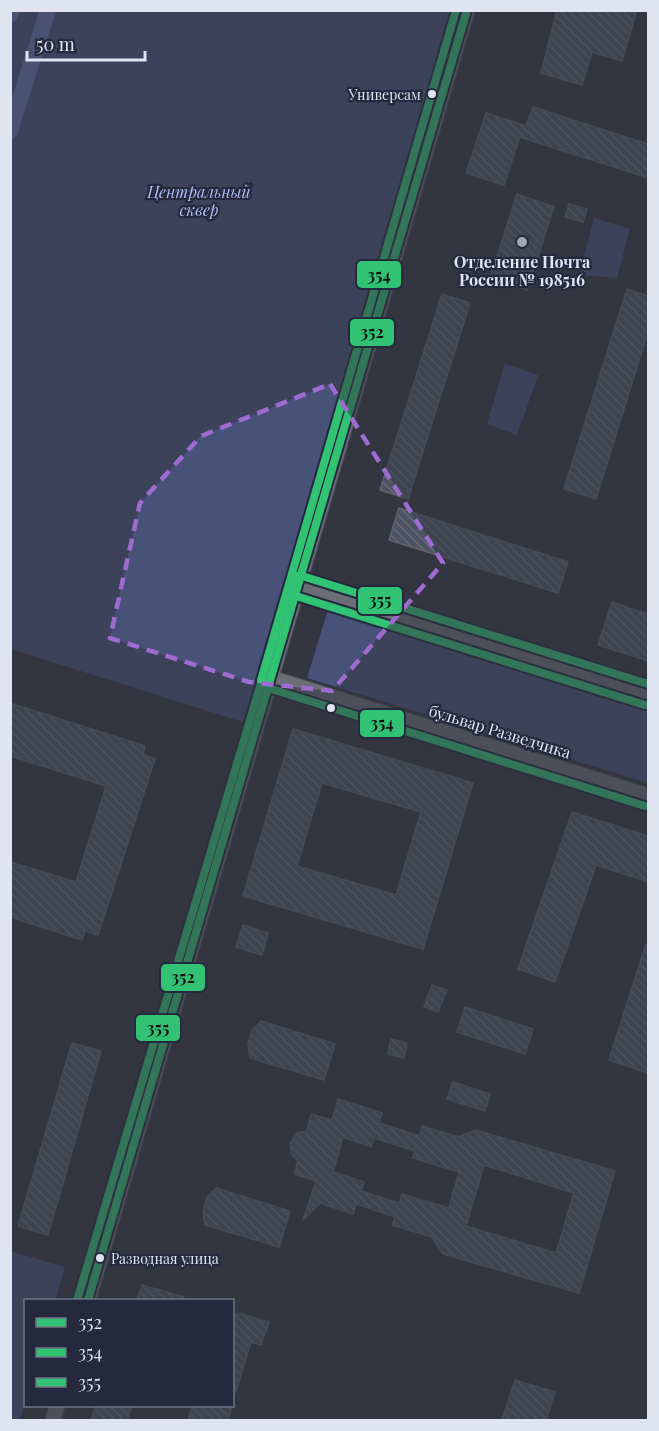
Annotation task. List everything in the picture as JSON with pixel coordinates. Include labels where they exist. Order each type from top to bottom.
[{"type":"street","points":[[88,1299],[467,10]]},
{"type":"street","points":[[299,585],[648,694]]},
{"type":"street","name":"бульвар Разведчика","points":[[272,678],[648,796]]},
{"type":"highlighted area","points":[[330,384],[443,563],[332,691],[249,682],[110,638],[140,503],[201,436]]},
{"type":"green space","name":"Центральный сквер","points":[[10,11],[453,11],[243,722],[11,649]]},
{"type":"green space","points":[[594,218],[630,229],[617,278],[579,275]]},
{"type":"green space","points":[[505,364],[538,375],[517,435],[487,424]]},
{"type":"green space","points":[[330,603],[648,704],[648,783],[307,678]]},
{"type":"green space","points":[[10,1251],[65,1267],[55,1299],[24,1299],[24,1404],[20,1420],[11,1420]]},
{"type":"building","points":[[557,10],[637,10],[622,61],[592,52],[582,85],[541,73]]},
{"type":"building","points":[[533,107],[648,144],[648,178],[520,137],[504,185],[466,173],[486,113],[526,126]]},
{"type":"building","name":"Отделение Почта России № 198516","points":[[517,194],[554,207],[527,290],[490,278]]},
{"type":"building","points":[[569,204],[587,209],[583,222],[565,217]]},
{"type":"building","points":[[627,289],[648,296],[648,332],[596,499],[564,489]]},
{"type":"building","points":[[442,294],[470,303],[408,499],[380,490]]},
{"type":"building","points":[[399,508],[568,562],[558,593],[389,540]]},
{"type":"building","points":[[612,602],[648,614],[648,661],[598,645]]},
{"type":"building","points":[[10,703],[145,746],[143,754],[155,759],[98,935],[85,931],[82,940],[10,917],[10,862],[76,882],[106,786],[10,756]]},
{"type":"building","points":[[293,729],[473,783],[423,949],[243,896]],"holes":[[[322,783],[421,812],[396,895],[297,866]]]},
{"type":"building","points":[[572,812],[648,836],[648,882],[596,865],[555,982],[518,969]]},
{"type":"building","points":[[243,925],[268,933],[262,955],[236,947]]},
{"type":"building","points":[[646,944],[648,944],[648,1073],[609,1060]]},
{"type":"building","points":[[432,985],[447,990],[438,1012],[424,1007]]},
{"type":"building","points":[[465,1007],[533,1029],[525,1054],[457,1032]]},
{"type":"building","points":[[261,1021],[335,1044],[324,1080],[250,1058],[248,1044],[252,1030]]},
{"type":"building","points":[[391,1039],[407,1043],[404,1058],[388,1054]]},
{"type":"building","points":[[72,1043],[101,1051],[48,1235],[18,1226]]},
{"type":"building","points":[[453,1082],[490,1094],[485,1111],[447,1099]]},
{"type":"building","points":[[338,1099],[382,1113],[379,1123],[420,1136],[422,1126],[459,1137],[476,1130],[615,1171],[579,1293],[443,1254],[432,1237],[392,1225],[395,1217],[356,1204],[353,1214],[320,1203],[303,1220],[316,1181],[294,1174],[298,1161],[292,1155],[290,1144],[297,1133],[307,1131],[311,1114],[332,1120]],"holes":[[[343,1137],[371,1147],[374,1138],[415,1151],[413,1158],[459,1172],[449,1208],[402,1194],[399,1203],[361,1191],[364,1182],[333,1172]],[[484,1165],[574,1193],[556,1253],[466,1226]]]},
{"type":"building","points":[[216,1188],[290,1211],[279,1247],[205,1225],[203,1211],[207,1197]]},
{"type":"building","points":[[142,1285],[184,1297],[183,1299],[137,1299]]},
{"type":"building","points":[[239,1313],[269,1322],[261,1345],[251,1342],[236,1392],[234,1392],[234,1314],[239,1315]]},
{"type":"building","points":[[515,1380],[555,1392],[546,1420],[502,1420]]},
{"type":"building","points":[[96,1407],[132,1407],[127,1420],[91,1420]]},
{"type":"building","points":[[192,1407],[232,1407],[228,1420],[188,1420]]},
{"type":"waterway","points":[[10,15],[12,10]]},
{"type":"waterway","points":[[10,131],[48,10]]},
{"type":"transit line","name":"354","points":[[456,10],[261,680],[268,688],[645,806]]},
{"type":"transit line","name":"352","points":[[88,1299],[467,10]]},
{"type":"transit line","name":"355","points":[[78,1297],[292,579],[302,576],[648,684]]},
{"type":"transit line","name":"354","points":[[296,596],[645,705]]},
{"type":"place","name":"Универсам","points":[[432,94]]},
{"type":"place","name":"Отделение Почта России № 198516","points":[[522,242]]},
{"type":"place","name":"Разводная улица","points":[[100,1258]]}]
